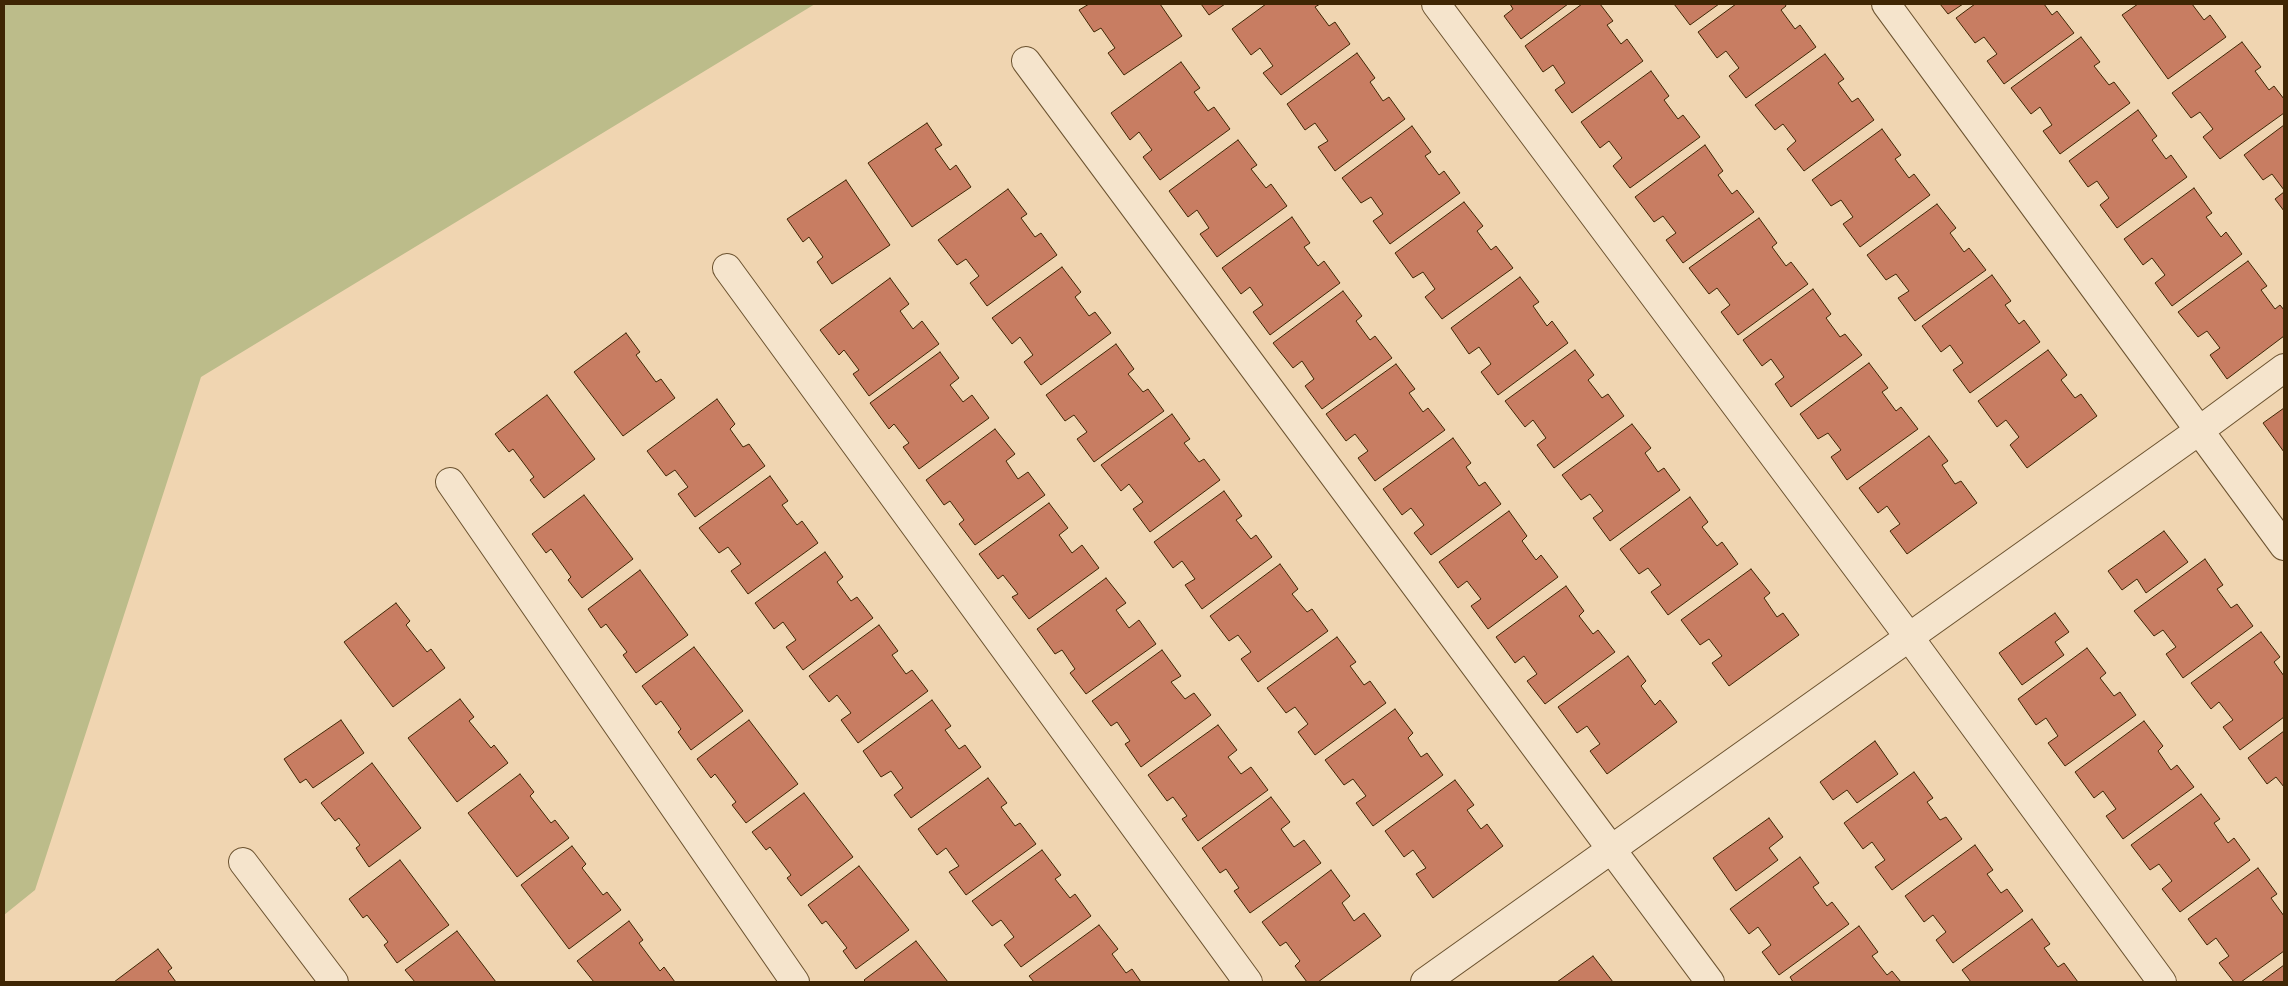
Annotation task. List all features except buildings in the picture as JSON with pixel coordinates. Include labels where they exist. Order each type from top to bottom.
[{"type":"street","points":[[1436,4],[1909,637],[2162,982]]},
{"type":"street","points":[[1886,4],[2284,546]]},
{"type":"street","points":[[1026,61],[1710,982]]},
{"type":"street","points":[[727,268],[1248,982]]},
{"type":"street","points":[[1425,982],[2200,430],[2284,368]]},
{"type":"street","points":[[450,482],[795,982]]},
{"type":"street","points":[[243,862],[334,982]]},
{"type":"green space","points":[[4,4],[815,4],[201,377],[35,890],[4,915]]}]
